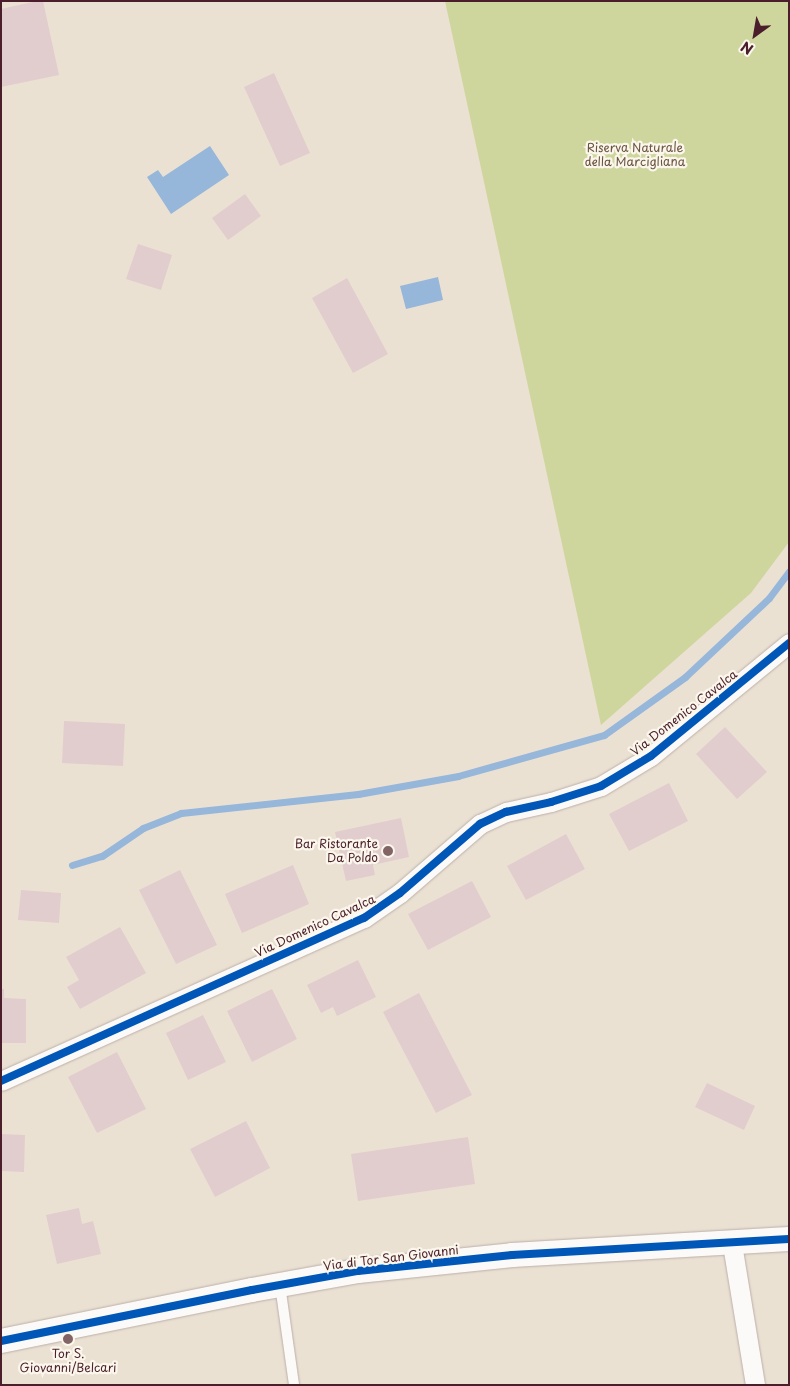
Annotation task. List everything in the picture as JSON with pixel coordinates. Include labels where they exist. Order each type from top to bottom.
[{"type":"street","name":"Via Domenico Cavalca","points":[[1,1081],[364,918],[400,893],[480,824],[506,812],[551,802],[601,786],[651,756],[789,643]]},
{"type":"street","name":"Via di Tor San Giovanni","points":[[1,1341],[358,1271],[504,1256],[789,1240]]},
{"type":"street","points":[[732,1244],[755,1385]]},
{"type":"lane","points":[[280,1285],[294,1385]]},
{"type":"green space","name":"Riserva Naturale della Marcigliana","points":[[445,1],[789,1],[789,542],[751,593],[601,725]]},
{"type":"water","points":[[210,146],[229,175],[171,214],[147,177],[158,170],[163,177]]},
{"type":"water","points":[[438,277],[443,300],[406,309],[400,286]]},
{"type":"building","points":[[43,1],[59,75],[1,87],[1,9]]},
{"type":"building","points":[[274,73],[310,153],[280,166],[244,87]]},
{"type":"building","points":[[245,194],[261,216],[228,240],[212,218]]},
{"type":"building","points":[[138,244],[172,255],[161,290],[126,279]]},
{"type":"building","points":[[347,278],[388,354],[353,373],[312,298]]},
{"type":"building","points":[[64,721],[125,724],[123,766],[62,763]]},
{"type":"building","points":[[725,727],[767,772],[737,799],[696,754]]},
{"type":"building","points":[[669,783],[688,821],[629,851],[609,814]]},
{"type":"building","points":[[401,818],[409,857],[373,865],[375,875],[346,881],[335,832]]},
{"type":"building","points":[[566,834],[585,869],[526,900],[507,866]]},
{"type":"building","points":[[293,865],[309,904],[242,933],[225,894]]},
{"type":"building","points":[[180,870],[217,945],[176,964],[139,890]]},
{"type":"building","points":[[472,881],[491,917],[428,950],[408,914]]},
{"type":"building","points":[[21,890],[61,893],[59,923],[18,920]]},
{"type":"building","points":[[120,927],[146,973],[80,1009],[67,987],[79,980],[66,957]]},
{"type":"building","points":[[358,960],[376,997],[337,1016],[333,1007],[321,1013],[307,985]]},
{"type":"building","points":[[1,989],[4,989],[4,998],[26,999],[26,1043],[1,1043]]},
{"type":"building","points":[[272,989],[297,1039],[252,1062],[227,1011]]},
{"type":"building","points":[[419,993],[472,1095],[436,1113],[383,1012]]},
{"type":"building","points":[[203,1015],[226,1062],[188,1080],[166,1033]]},
{"type":"building","points":[[117,1052],[146,1109],[97,1133],[68,1077]]},
{"type":"building","points":[[707,1083],[755,1106],[744,1130],[695,1107]]},
{"type":"building","points":[[246,1121],[270,1168],[215,1197],[190,1149]]},
{"type":"building","points":[[1,1134],[25,1135],[24,1172],[1,1171]]},
{"type":"building","points":[[468,1137],[475,1184],[358,1201],[351,1154]]},
{"type":"building","points":[[79,1208],[82,1224],[93,1221],[101,1254],[57,1264],[46,1215]]},
{"type":"waterway","points":[[72,865],[102,856],[143,828],[181,813],[358,794],[458,776],[604,735],[685,677],[769,598],[789,571]]},
{"type":"cycle path","points":[[1,1081],[364,918],[400,893],[480,824],[506,812],[551,802],[601,786],[651,756],[789,643]]},
{"type":"cycle path","points":[[1,1341],[252,1290],[358,1271],[512,1255],[789,1239]]},
{"type":"place","name":"Bar Ristorante Da Poldo","points":[[388,851]]},
{"type":"place","name":"Tor S. Giovanni/Belcari","points":[[68,1339]]}]
